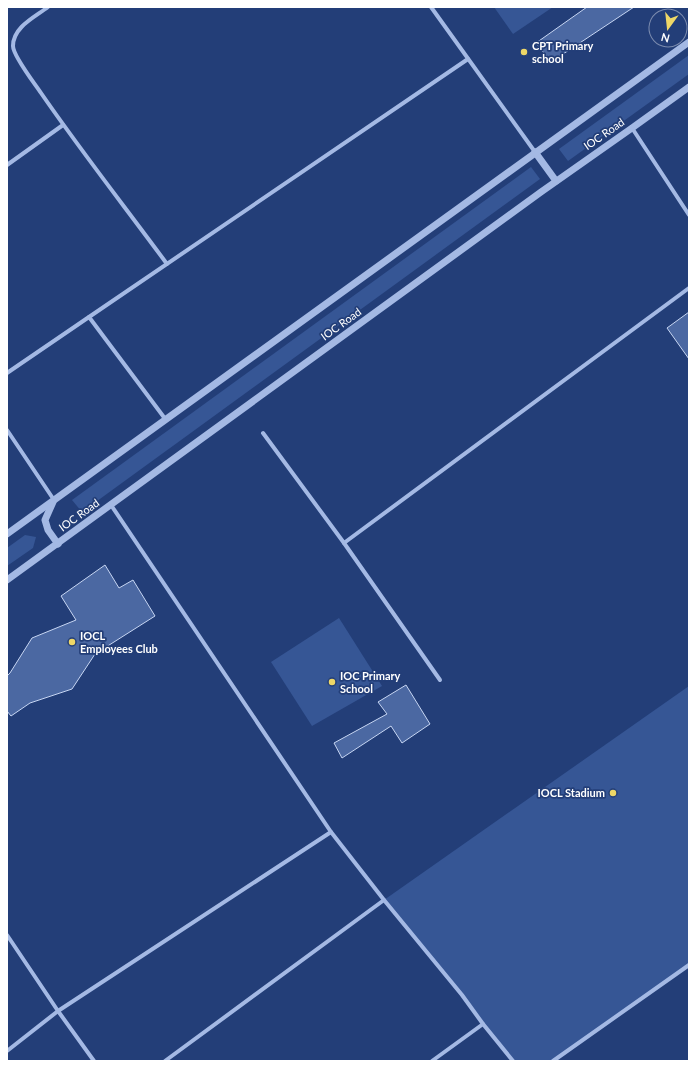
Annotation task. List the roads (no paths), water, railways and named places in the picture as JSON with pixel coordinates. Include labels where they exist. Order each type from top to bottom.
[{"type":"street","points":[[48,7],[21,27],[14,40],[13,48],[22,66],[63,124],[167,264]]},
{"type":"street","points":[[431,7],[556,181]]},
{"type":"street","points":[[7,534],[689,42]]},
{"type":"street","points":[[7,374],[468,59]]},
{"type":"street","name":"IOC Road","points":[[7,580],[556,181],[689,87]]},
{"type":"street","points":[[7,165],[63,124]]},
{"type":"street","points":[[632,128],[689,215]]},
{"type":"street","points":[[344,543],[689,288]]},
{"type":"street","points":[[89,317],[166,420]]},
{"type":"street","points":[[7,430],[54,500]]},
{"type":"street","points":[[263,433],[344,543],[440,680]]},
{"type":"street","points":[[54,500],[45,520],[48,530],[58,544]]},
{"type":"street","points":[[111,505],[331,832],[384,900],[462,994],[483,1024],[513,1061]]},
{"type":"street","points":[[7,1051],[58,1012],[331,832]]},
{"type":"street","points":[[165,1061],[384,900]]},
{"type":"street","points":[[7,935],[58,1012],[94,1061]]},
{"type":"street","points":[[553,1061],[689,965]]},
{"type":"street","points":[[432,1061],[483,1024]]},
{"type":"place","name":"CPT Primary school","points":[[524,52]]},
{"type":"place","name":"IOCL Employees Club","points":[[72,642]]},
{"type":"place","name":"IOC Primary School","points":[[332,682]]},
{"type":"place","name":"IOCL Stadium","points":[[613,793]]}]
